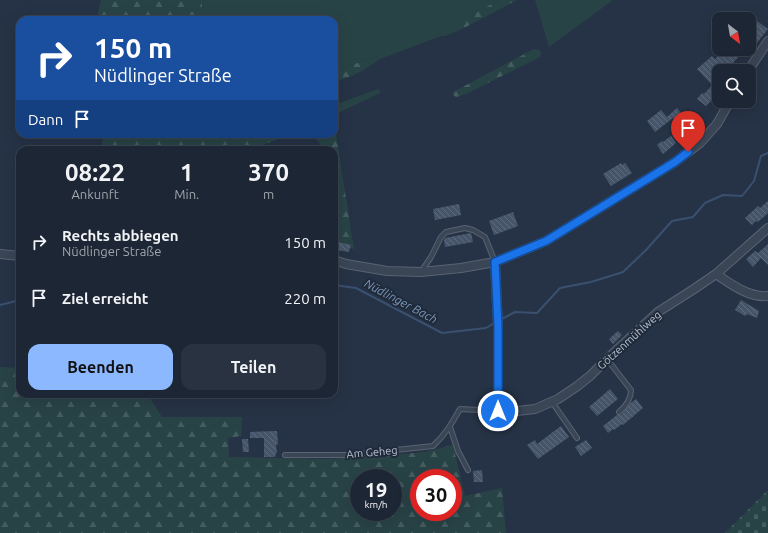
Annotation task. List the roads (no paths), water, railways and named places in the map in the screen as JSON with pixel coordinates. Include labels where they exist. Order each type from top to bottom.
[{"type":"street","points":[[753,64],[768,41]]},
{"type":"street","points":[[338,261],[346,264],[387,270],[421,272],[461,268],[495,262],[546,241],[675,162],[700,142],[717,124],[726,108]]},
{"type":"street","name":"Götzenmühlweg","points":[[498,411],[517,411],[535,408],[558,399],[576,387],[590,376],[658,312],[716,274],[768,228]]},
{"type":"street","points":[[0,254],[16,256]]},
{"type":"street","points":[[495,262],[498,326],[498,411]]},
{"type":"street","points":[[716,274],[741,290],[768,296]]},
{"type":"lane","points":[[421,272],[431,257],[441,237],[446,232],[465,228],[473,230],[485,237],[495,262]]},
{"type":"lane","points":[[607,359],[632,390],[631,396],[624,408],[618,412]]},
{"type":"lane","points":[[552,402],[577,438]]},
{"type":"lane","name":"Am Geheg","points":[[285,455],[349,455],[433,446],[441,439],[460,409],[498,411]]},
{"type":"lane","points":[[450,426],[458,451],[468,470]]},
{"type":"waterway","name":"Nüdlinger Bach","points":[[500,320],[515,312],[537,313],[560,288],[591,282],[623,272],[646,250],[672,221],[693,217],[705,203],[723,195],[742,196],[754,181],[761,156],[768,153]]},
{"type":"waterway","name":"Nüdlinger Bach","points":[[338,286],[356,288],[442,333],[486,328],[496,322]]},
{"type":"waterway","name":"Nüdlinger Bach","points":[[0,305],[16,301]]}]
